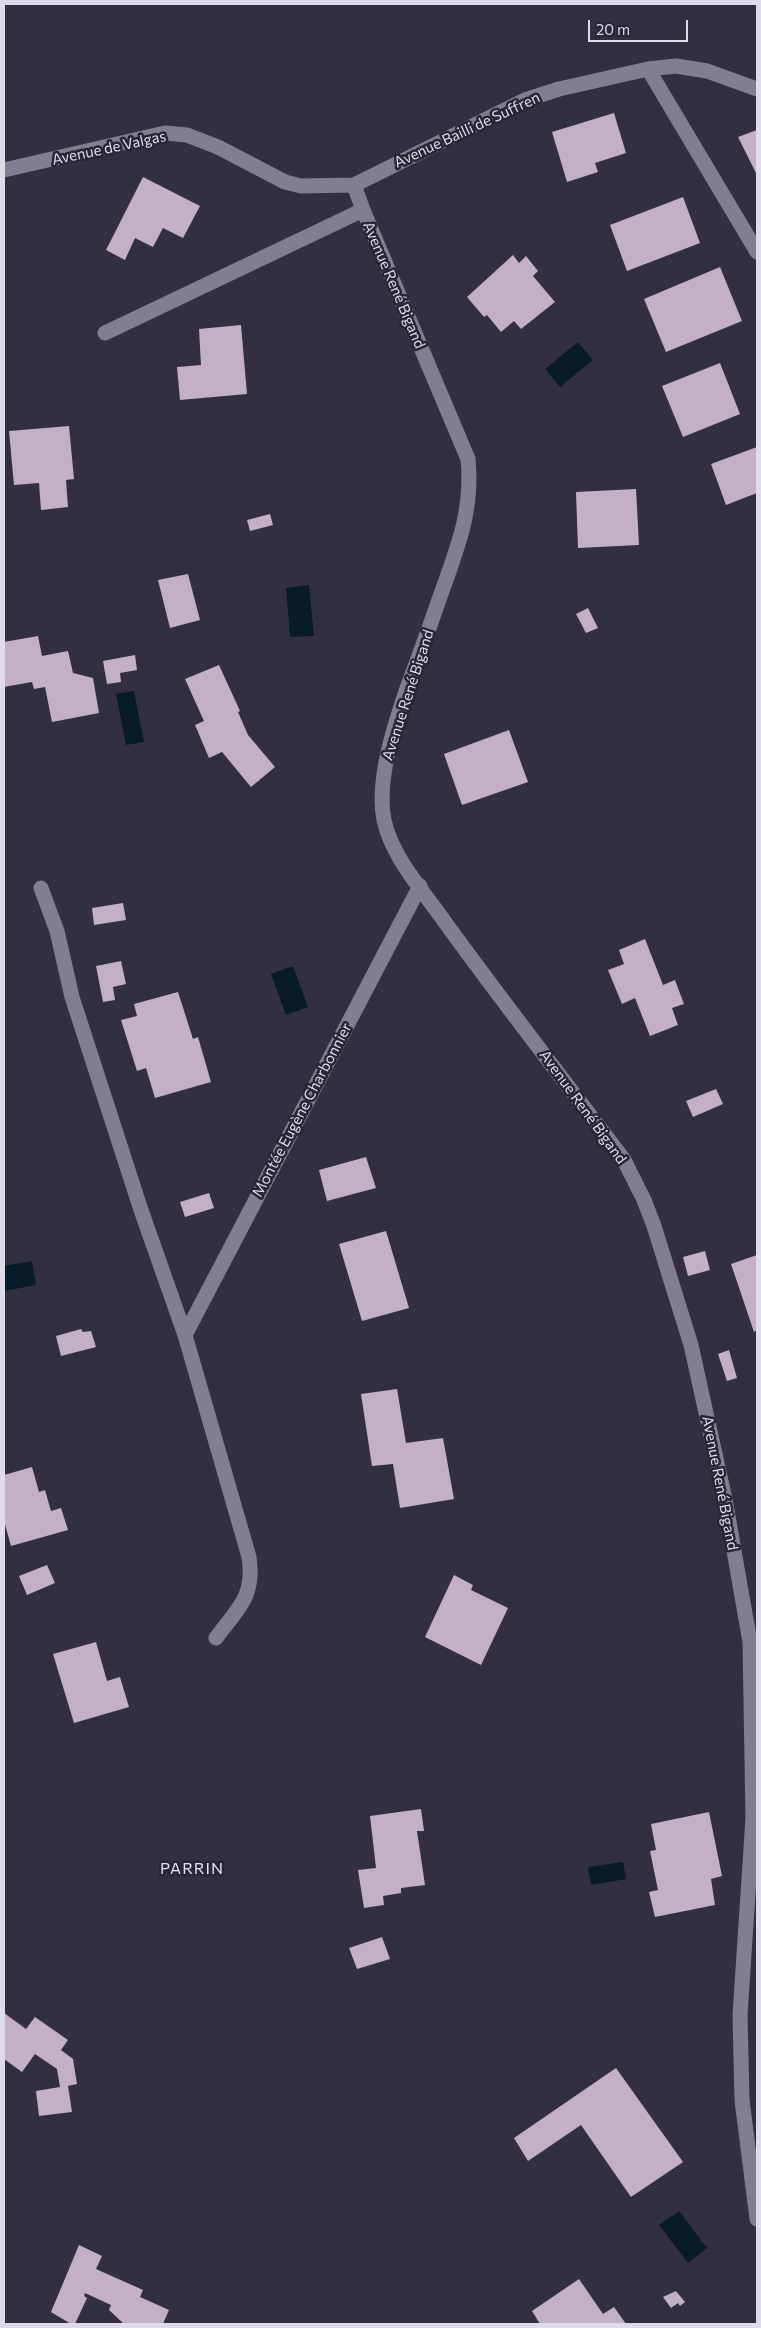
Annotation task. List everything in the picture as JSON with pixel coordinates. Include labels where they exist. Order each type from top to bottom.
[{"type":"street","name":"Avenue Bailli de Suffren","points":[[354,185],[525,100],[559,89],[648,69],[676,66],[707,71],[757,88]]},
{"type":"street","points":[[648,69],[757,252]]},
{"type":"street","name":"Avenue de Valgas","points":[[4,170],[165,133],[187,135],[218,147],[285,182],[301,186],[354,185]]},
{"type":"street","name":"Avenue René Bigand","points":[[354,185],[468,459],[470,477],[469,504],[463,534],[404,700],[385,768],[382,799],[384,820],[392,844],[420,886],[624,1160],[644,1200],[654,1226],[692,1345],[725,1499],[750,1642],[753,1818],[740,2015],[742,2100],[757,2219]]},
{"type":"street","name":"Avenue René Bigand","points":[[105,333],[363,210]]},
{"type":"street","name":"Montée Eugène Charbonnier","points":[[185,1335],[420,886]]},
{"type":"street","points":[[41,888],[57,931],[72,997],[141,1210],[185,1335],[249,1557],[252,1576],[246,1597],[216,1638]]},
{"type":"water","points":[[578,342],[593,360],[560,387],[545,369]]},
{"type":"water","points":[[309,585],[314,636],[290,637],[286,588]]},
{"type":"water","points":[[134,691],[144,742],[126,745],[116,694]]},
{"type":"water","points":[[293,966],[308,1007],[286,1015],[271,974]]},
{"type":"water","points":[[32,1261],[36,1285],[4,1291],[4,1266]]},
{"type":"water","points":[[623,1862],[626,1879],[591,1885],[588,1867]]},
{"type":"water","points":[[679,2211],[707,2248],[688,2263],[659,2225]]},
{"type":"building","points":[[614,113],[626,153],[595,163],[598,172],[567,182],[552,132]]},
{"type":"building","points":[[757,130],[757,175],[738,137]]},
{"type":"building","points":[[143,177],[200,206],[183,238],[163,228],[153,247],[135,238],[125,260],[106,250]]},
{"type":"building","points":[[683,197],[700,243],[627,271],[610,225]]},
{"type":"building","points":[[513,255],[519,263],[526,256],[538,271],[533,276],[555,302],[521,329],[514,321],[501,332],[487,315],[484,317],[467,297]]},
{"type":"building","points":[[720,267],[742,321],[666,352],[644,299]]},
{"type":"building","points":[[241,325],[247,394],[180,400],[177,367],[201,365],[199,329]]},
{"type":"building","points":[[720,363],[740,414],[683,437],[662,386]]},
{"type":"building","points":[[69,426],[74,479],[66,480],[68,507],[41,510],[39,483],[14,485],[9,431]]},
{"type":"building","points":[[757,447],[757,493],[726,505],[711,464]]},
{"type":"building","points":[[636,489],[639,545],[578,548],[576,492]]},
{"type":"building","points":[[270,514],[273,525],[250,531],[247,520]]},
{"type":"building","points":[[188,574],[200,620],[170,628],[158,580]]},
{"type":"building","points":[[588,608],[598,628],[586,633],[576,614]]},
{"type":"building","points":[[38,636],[42,656],[68,651],[73,673],[93,678],[99,713],[52,722],[45,687],[34,689],[32,682],[4,687],[4,642]]},
{"type":"building","points":[[135,655],[137,670],[120,673],[121,682],[107,684],[103,661]]},
{"type":"building","points":[[219,665],[240,711],[238,712],[248,735],[275,767],[251,787],[222,752],[209,758],[195,725],[204,721],[185,679]]},
{"type":"building","points":[[509,730],[528,782],[462,805],[444,754]]},
{"type":"building","points":[[123,903],[126,920],[94,925],[92,908]]},
{"type":"building","points":[[645,939],[663,985],[675,980],[684,1004],[672,1008],[678,1025],[650,1036],[635,998],[622,1004],[608,970],[624,964],[619,950]]},
{"type":"building","points":[[121,961],[126,984],[113,987],[115,1000],[103,1002],[96,966]]},
{"type":"building","points":[[178,992],[193,1039],[198,1037],[211,1082],[155,1098],[146,1068],[137,1071],[121,1020],[137,1016],[134,1004]]},
{"type":"building","points":[[716,1089],[723,1104],[693,1117],[686,1101]]},
{"type":"building","points":[[366,1157],[376,1188],[327,1201],[319,1170]]},
{"type":"building","points":[[209,1193],[214,1208],[185,1217],[180,1202]]},
{"type":"building","points":[[386,1231],[409,1308],[362,1321],[339,1244]]},
{"type":"building","points":[[705,1251],[710,1270],[688,1276],[683,1257]]},
{"type":"building","points":[[757,1255],[757,1330],[754,1332],[731,1264]]},
{"type":"building","points":[[81,1329],[83,1332],[91,1331],[96,1347],[61,1356],[56,1336]]},
{"type":"building","points":[[729,1350],[737,1378],[727,1381],[718,1354]]},
{"type":"building","points":[[397,1389],[406,1443],[443,1438],[454,1499],[400,1508],[393,1464],[372,1466],[361,1394]]},
{"type":"building","points":[[32,1467],[39,1492],[45,1490],[51,1511],[61,1508],[68,1530],[11,1546],[4,1521],[4,1475]]},
{"type":"building","points":[[47,1565],[55,1583],[27,1595],[19,1576]]},
{"type":"building","points":[[454,1575],[473,1585],[471,1590],[508,1608],[481,1665],[425,1637]]},
{"type":"building","points":[[96,1642],[107,1681],[120,1677],[129,1707],[74,1723],[53,1654]]},
{"type":"building","points":[[421,1809],[424,1831],[417,1831],[425,1885],[401,1888],[401,1893],[383,1896],[384,1905],[364,1908],[358,1870],[376,1868],[370,1816]]},
{"type":"building","points":[[709,1812],[722,1876],[711,1879],[715,1905],[655,1917],[649,1892],[658,1890],[650,1851],[656,1850],[651,1824]]},
{"type":"building","points":[[382,1937],[390,1959],[357,1969],[349,1948]]},
{"type":"building","points":[[4,2013],[26,2029],[35,2017],[68,2040],[61,2050],[73,2059],[77,2084],[68,2086],[72,2112],[39,2116],[36,2091],[60,2087],[57,2069],[35,2054],[22,2072],[4,2059]]},
{"type":"building","points":[[616,2068],[683,2162],[631,2197],[581,2125],[528,2161],[514,2138]]},
{"type":"building","points":[[79,2245],[102,2256],[96,2269],[143,2290],[140,2297],[169,2310],[163,2324],[124,2324],[109,2310],[111,2305],[85,2293],[84,2296],[87,2298],[75,2324],[71,2324],[51,2312]]},
{"type":"building","points":[[579,2279],[603,2314],[614,2307],[626,2324],[540,2324],[532,2311]]},
{"type":"building","points":[[676,2291],[685,2302],[680,2306],[678,2303],[671,2308],[663,2297]]},
{"type":"district","name":"PARRIN","points":[[192,1869]]}]
